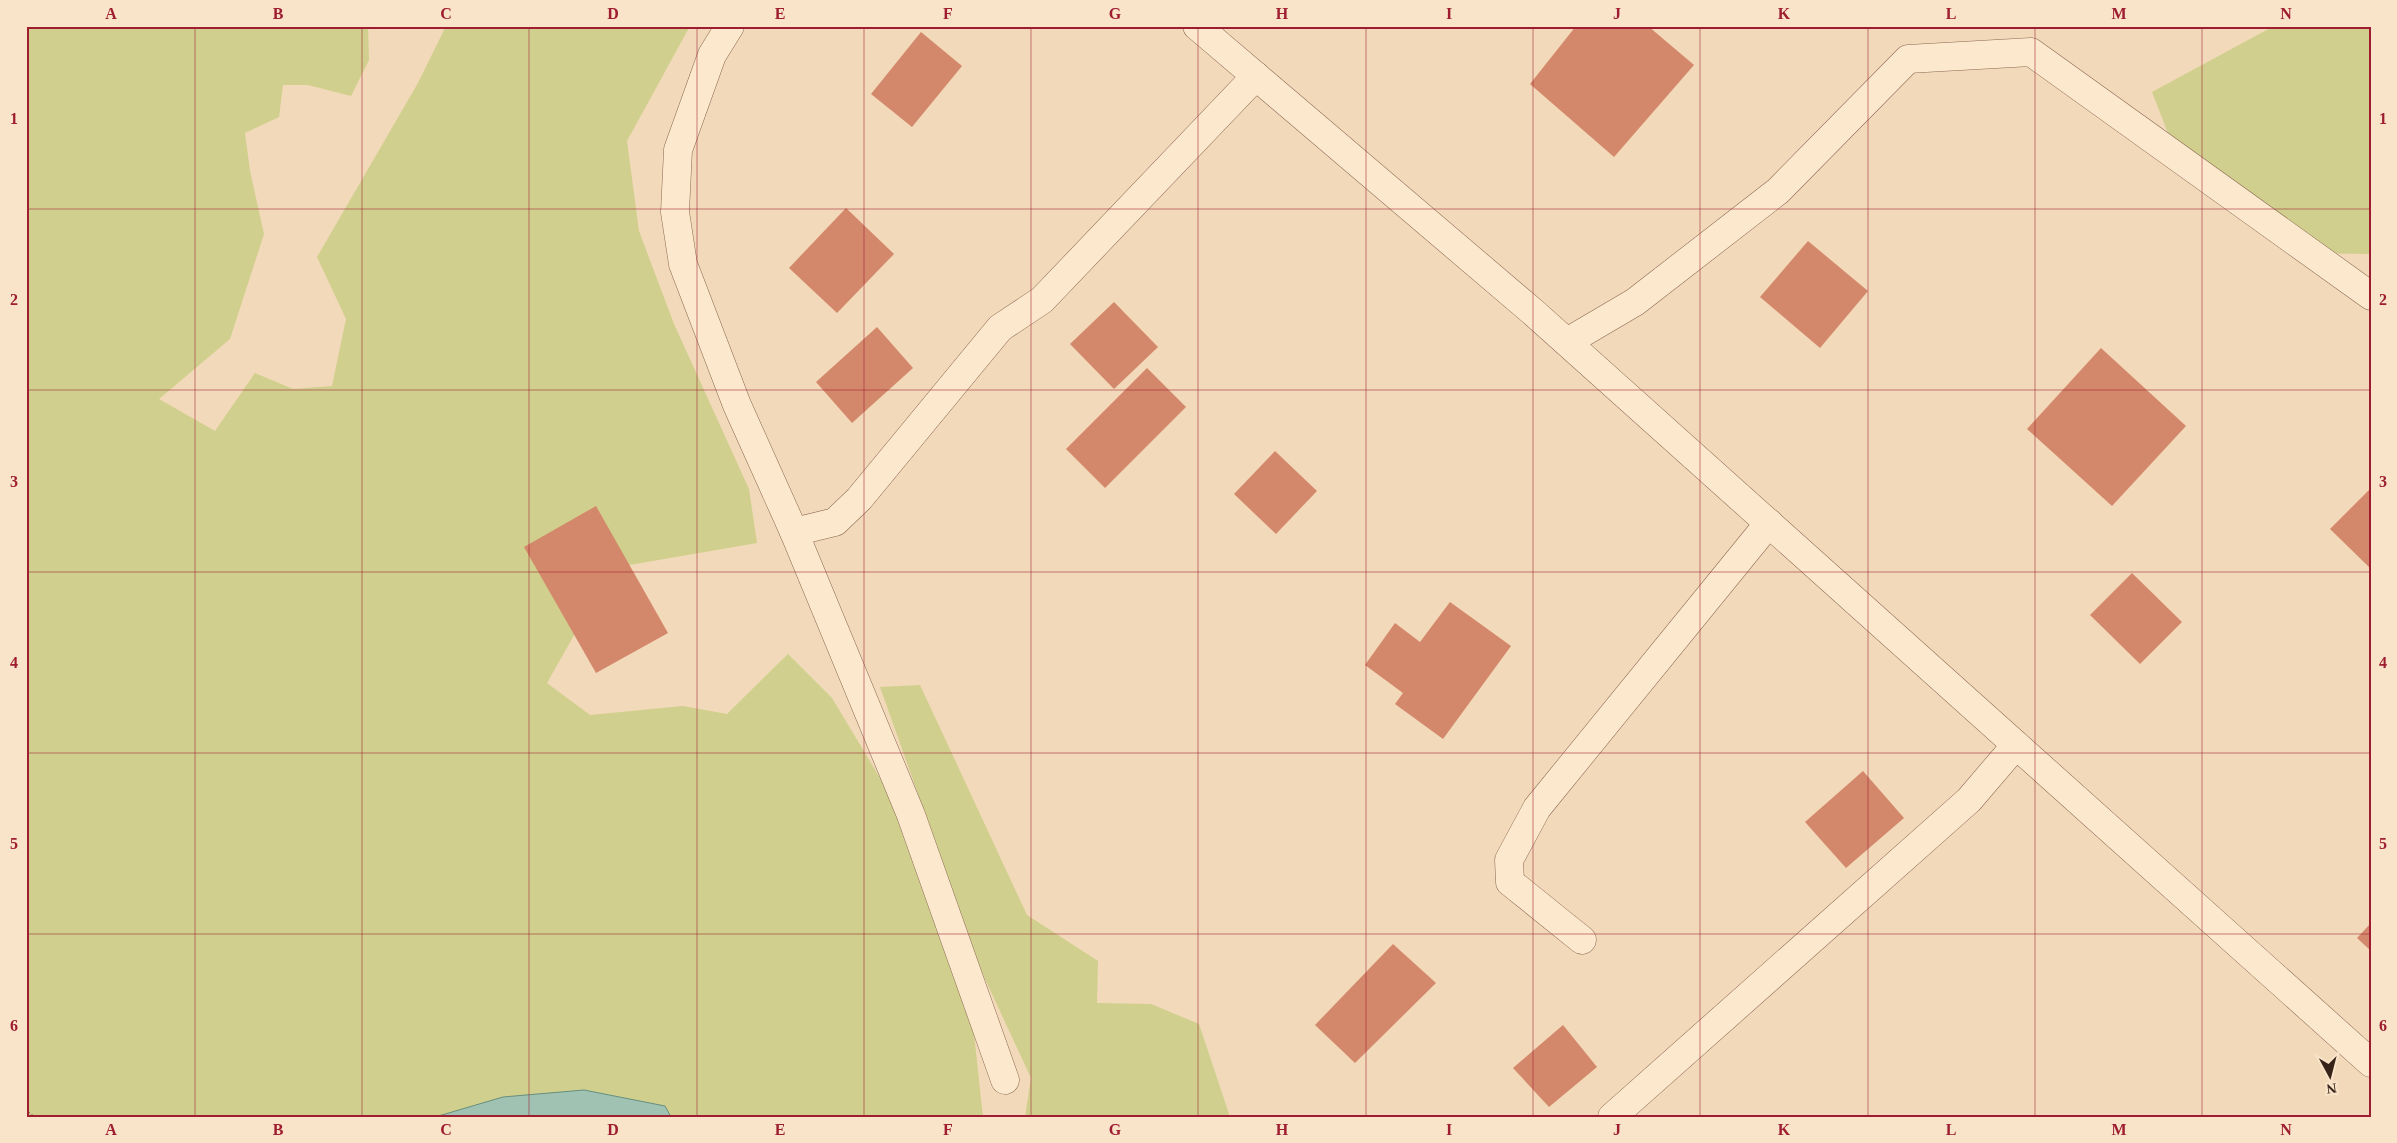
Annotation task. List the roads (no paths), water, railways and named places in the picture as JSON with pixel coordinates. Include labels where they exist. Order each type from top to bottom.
[{"type":"street","points":[[730,26],[712,55],[678,150],[675,212],[683,264],[737,405],[794,532],[910,816],[1005,1080]]},
{"type":"street","points":[[1197,26],[1567,342],[2371,1063]]},
{"type":"street","points":[[1567,342],[1635,302],[1778,190],[1908,59],[1974,54],[2031,52],[2371,296]]},
{"type":"street","points":[[794,532],[835,522],[859,499],[1000,328],[1042,300],[1256,76]]},
{"type":"street","points":[[1582,940],[1510,882],[1509,860],[1537,808],[1769,524]]},
{"type":"street","points":[[1612,1117],[1969,800],[2016,745]]}]
